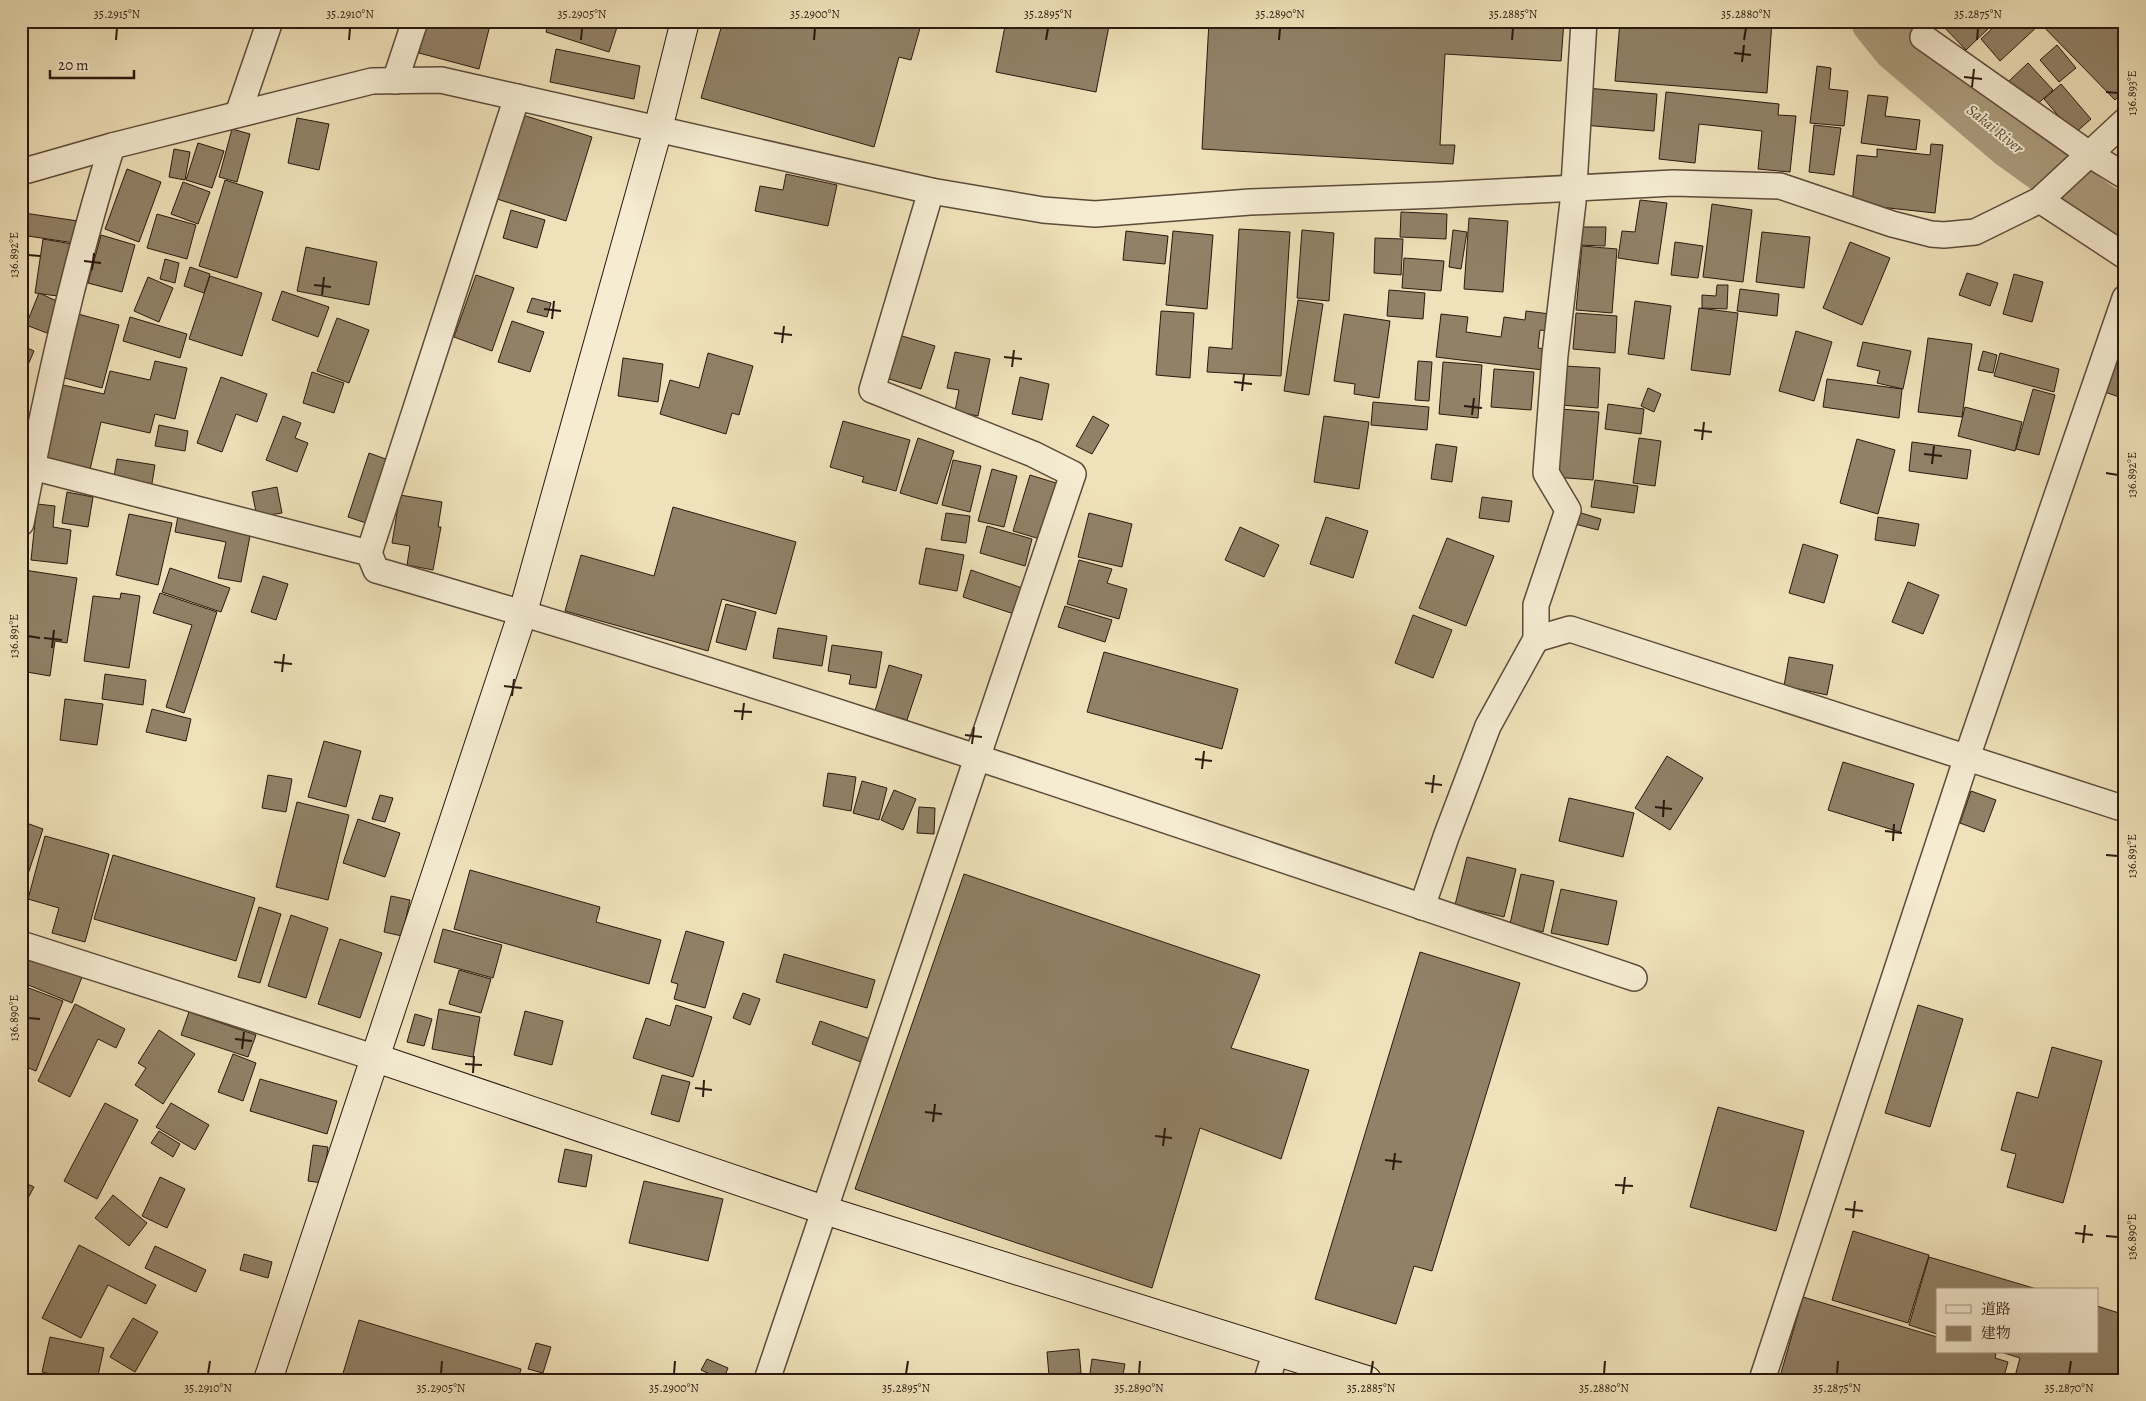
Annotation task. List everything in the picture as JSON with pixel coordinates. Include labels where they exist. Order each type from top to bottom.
[{"type":"street","points":[[238,114],[270,21]]},
{"type":"street","points":[[394,81],[414,21]]},
{"type":"street","points":[[268,1380],[523,612],[658,129],[685,21]]},
{"type":"street","points":[[1422,907],[1488,726],[1536,639],[1536,604],[1568,510],[1546,473],[1555,356],[1574,189],[1584,21]]},
{"type":"street","points":[[1923,38],[2084,158],[2125,176]]},
{"type":"street","points":[[21,172],[112,146],[372,81],[441,80],[931,191],[1043,210],[1095,214],[1250,202],[1574,189],[1673,183],[1780,186],[1892,224],[1931,234],[1944,235],[1975,232],[2040,200],[2125,120]]},
{"type":"street","points":[[518,97],[368,554],[376,570],[523,612],[976,757],[1634,978]]},
{"type":"street","points":[[21,523],[27,464],[91,214],[112,146]]},
{"type":"street","points":[[767,1380],[1073,474],[1033,454],[872,390],[931,191]]},
{"type":"street","points":[[2040,200],[2125,256]]},
{"type":"street","points":[[1762,1380],[1967,757],[2125,298]]},
{"type":"street","points":[[27,464],[368,554]]},
{"type":"street","points":[[1536,639],[1570,629],[2125,809]]},
{"type":"street","points":[[21,944],[376,1058],[824,1210],[1367,1380]]},
{"type":"street","points":[[1267,1380],[1276,1352]]},
{"type":"building","points":[[427,21],[491,21],[479,69],[419,53]]},
{"type":"building","points":[[549,21],[619,21],[609,52],[546,32]]},
{"type":"building","points":[[723,21],[922,21],[911,60],[899,57],[874,147],[701,98]]},
{"type":"building","points":[[1006,21],[1110,21],[1096,92],[996,72]]},
{"type":"building","points":[[1209,21],[1564,21],[1561,61],[1445,54],[1440,145],[1455,145],[1453,164],[1202,149]]},
{"type":"building","points":[[1620,21],[1772,21],[1767,93],[1615,81]]},
{"type":"building","points":[[1948,21],[1989,21],[1992,25],[1966,50],[1943,26]]},
{"type":"building","points":[[2000,21],[2035,21],[2039,25],[2000,61],[1981,39]]},
{"type":"building","points":[[2038,21],[2125,21],[2125,90],[2115,100]]},
{"type":"building","points":[[2057,45],[2076,68],[2059,82],[2040,60]]},
{"type":"building","points":[[556,49],[640,66],[634,99],[550,82]]},
{"type":"building","points":[[2028,63],[2053,90],[2032,109],[2008,82]]},
{"type":"building","points":[[1817,66],[1831,68],[1829,89],[1848,91],[1844,126],[1810,123]]},
{"type":"building","points":[[2061,84],[2091,119],[2074,134],[2044,99]]},
{"type":"building","points":[[1586,88],[1657,94],[1654,131],[1583,125]]},
{"type":"building","points":[[1666,92],[1779,104],[1778,115],[1796,116],[1790,172],[1758,169],[1762,131],[1699,124],[1695,163],[1659,159]]},
{"type":"building","points":[[1868,95],[1888,97],[1885,116],[1920,120],[1916,150],[1861,143]]},
{"type":"building","points":[[523,115],[592,137],[566,221],[497,199]]},
{"type":"building","points":[[297,118],[329,124],[319,170],[288,163]]},
{"type":"building","points":[[1814,125],[1841,128],[1834,175],[1809,172]]},
{"type":"building","points":[[232,129],[250,134],[237,182],[219,177]]},
{"type":"building","points":[[198,143],[224,151],[212,188],[186,180]]},
{"type":"building","points":[[1931,144],[1943,145],[1935,213],[1852,204],[1857,155],[1877,157],[1877,149],[1930,155]]},
{"type":"building","points":[[174,149],[190,152],[185,180],[169,177]]},
{"type":"building","points":[[127,169],[161,182],[139,242],[105,229]]},
{"type":"building","points":[[786,174],[837,185],[828,226],[755,211],[760,186],[783,190]]},
{"type":"building","points":[[225,180],[263,192],[237,278],[199,266]]},
{"type":"building","points":[[183,182],[210,192],[198,224],[171,214]]},
{"type":"building","points":[[1640,200],[1667,203],[1658,264],[1618,258],[1622,231],[1635,232]]},
{"type":"building","points":[[1712,204],[1752,210],[1743,282],[1703,277]]},
{"type":"building","points":[[511,210],[545,220],[537,248],[503,238]]},
{"type":"building","points":[[1401,212],[1447,214],[1446,239],[1400,237]]},
{"type":"building","points":[[24,213],[78,221],[75,243],[21,235]]},
{"type":"building","points":[[157,214],[196,225],[187,259],[147,248]]},
{"type":"building","points":[[1469,218],[1508,221],[1503,292],[1464,289]]},
{"type":"building","points":[[1578,227],[1606,227],[1605,246],[1577,245]]},
{"type":"building","points":[[1239,229],[1290,232],[1281,376],[1207,372],[1209,347],[1232,349]]},
{"type":"building","points":[[1302,230],[1334,233],[1329,301],[1297,298]]},
{"type":"building","points":[[1453,230],[1467,232],[1461,269],[1449,267]]},
{"type":"building","points":[[1126,231],[1168,236],[1165,264],[1123,260]]},
{"type":"building","points":[[1173,231],[1213,235],[1207,309],[1166,305]]},
{"type":"building","points":[[1762,232],[1810,237],[1804,288],[1756,282]]},
{"type":"building","points":[[101,235],[135,245],[122,292],[88,283]]},
{"type":"building","points":[[1375,238],[1403,239],[1401,275],[1374,273]]},
{"type":"building","points":[[43,239],[72,244],[65,297],[35,293]]},
{"type":"building","points":[[1675,242],[1703,246],[1698,278],[1671,275]]},
{"type":"building","points":[[1850,242],[1890,258],[1862,325],[1823,308]]},
{"type":"building","points":[[1582,246],[1617,249],[1612,313],[1576,310]]},
{"type":"building","points":[[306,247],[377,262],[369,305],[297,291]]},
{"type":"building","points":[[1404,258],[1444,261],[1441,291],[1402,288]]},
{"type":"building","points":[[165,259],[179,263],[175,283],[160,279]]},
{"type":"building","points":[[190,267],[210,274],[204,293],[184,286]]},
{"type":"building","points":[[1967,273],[1998,283],[1990,306],[1959,295]]},
{"type":"building","points":[[2014,274],[2043,282],[2032,322],[2003,314]]},
{"type":"building","points":[[476,275],[514,288],[492,351],[454,337]]},
{"type":"building","points":[[210,276],[262,293],[242,356],[189,339]]},
{"type":"building","points":[[148,277],[173,288],[159,322],[134,311]]},
{"type":"building","points":[[1717,285],[1728,285],[1727,309],[1702,308],[1702,295],[1716,296]]},
{"type":"building","points":[[1740,289],[1779,294],[1777,316],[1737,311]]},
{"type":"building","points":[[1389,290],[1425,293],[1423,319],[1387,316]]},
{"type":"building","points":[[282,291],[329,307],[318,337],[272,320]]},
{"type":"building","points":[[39,293],[59,302],[47,333],[26,325]]},
{"type":"building","points":[[532,298],[551,303],[547,317],[527,312]]},
{"type":"building","points":[[1298,300],[1323,304],[1309,395],[1284,391]]},
{"type":"building","points":[[1635,301],[1671,306],[1664,359],[1628,354]]},
{"type":"building","points":[[1699,308],[1738,313],[1730,375],[1691,370]]},
{"type":"building","points":[[1161,311],[1194,313],[1190,378],[1156,375]]},
{"type":"building","points":[[1526,311],[1558,315],[1556,332],[1540,330],[1538,348],[1553,350],[1551,371],[1436,357],[1441,314],[1468,317],[1466,332],[1501,337],[1504,317],[1525,320]]},
{"type":"building","points":[[1576,313],[1617,316],[1615,353],[1573,349]]},
{"type":"building","points":[[78,314],[119,325],[102,388],[61,377]]},
{"type":"building","points":[[1344,314],[1390,321],[1379,398],[1354,394],[1355,384],[1334,381]]},
{"type":"building","points":[[130,317],[187,334],[180,358],[123,341]]},
{"type":"building","points":[[337,318],[369,330],[349,383],[317,371]]},
{"type":"building","points":[[512,321],[544,332],[530,372],[498,362]]},
{"type":"building","points":[[1796,331],[1832,342],[1814,401],[1779,391]]},
{"type":"building","points":[[2125,334],[2125,399],[2099,390]]},
{"type":"building","points":[[899,335],[935,346],[921,389],[886,378]]},
{"type":"building","points":[[1928,338],[1972,344],[1962,417],[1918,412]]},
{"type":"building","points":[[1863,342],[1911,351],[1903,389],[1877,383],[1880,371],[1857,366]]},
{"type":"building","points":[[21,345],[34,351],[21,381]]},
{"type":"building","points":[[1983,351],[1997,355],[1993,373],[1978,370]]},
{"type":"building","points":[[955,352],[990,359],[978,416],[955,411],[959,390],[947,388]]},
{"type":"building","points":[[708,353],[753,366],[739,415],[732,413],[726,434],[660,414],[670,380],[699,388]]},
{"type":"building","points":[[2000,353],[2059,369],[2054,392],[1994,376]]},
{"type":"building","points":[[623,358],[663,364],[658,402],[618,396]]},
{"type":"building","points":[[155,361],[187,368],[175,419],[155,414],[150,433],[101,422],[89,474],[45,464],[63,385],[104,394],[110,371],[150,380]]},
{"type":"building","points":[[1418,361],[1432,362],[1429,401],[1415,400]]},
{"type":"building","points":[[1443,362],[1482,365],[1478,418],[1439,414]]},
{"type":"building","points":[[1564,366],[1600,368],[1598,408],[1561,405]]},
{"type":"building","points":[[1494,369],[1534,372],[1531,410],[1491,407]]},
{"type":"building","points":[[312,372],[344,383],[334,413],[303,403]]},
{"type":"building","points":[[221,377],[267,394],[257,422],[236,414],[222,452],[197,443]]},
{"type":"building","points":[[1020,377],[1049,384],[1042,420],[1012,414]]},
{"type":"building","points":[[1827,379],[1902,389],[1899,418],[1823,407]]},
{"type":"building","points":[[1648,388],[1661,394],[1654,412],[1641,406]]},
{"type":"building","points":[[2033,389],[2055,395],[2039,455],[2016,449]]},
{"type":"building","points":[[1373,402],[1429,407],[1427,430],[1371,425]]},
{"type":"building","points":[[1608,404],[1644,409],[1641,434],[1605,429]]},
{"type":"building","points":[[1965,407],[2022,422],[2015,451],[1958,436]]},
{"type":"building","points":[[1560,409],[1599,412],[1593,480],[1554,477]]},
{"type":"building","points":[[283,416],[301,423],[295,438],[308,443],[297,472],[266,460]]},
{"type":"building","points":[[1093,416],[1109,425],[1092,454],[1076,446]]},
{"type":"building","points":[[1324,416],[1369,422],[1359,489],[1314,482]]},
{"type":"building","points":[[843,421],[910,440],[896,491],[862,482],[864,477],[830,467]]},
{"type":"building","points":[[159,425],[188,431],[185,451],[155,446]]},
{"type":"building","points":[[918,438],[954,451],[937,504],[900,493]]},
{"type":"building","points":[[1639,438],[1661,441],[1655,486],[1633,483]]},
{"type":"building","points":[[1857,439],[1895,450],[1878,514],[1840,503]]},
{"type":"building","points":[[1912,442],[1971,450],[1967,479],[1909,471]]},
{"type":"building","points":[[1436,444],[1457,447],[1452,482],[1431,479]]},
{"type":"building","points":[[369,453],[394,462],[372,525],[348,517]]},
{"type":"building","points":[[117,459],[155,465],[151,489],[113,483]]},
{"type":"building","points":[[953,460],[981,466],[970,512],[942,505]]},
{"type":"building","points":[[992,469],[1017,476],[1004,527],[978,521]]},
{"type":"building","points":[[1030,475],[1056,483],[1040,539],[1013,531]]},
{"type":"building","points":[[1595,480],[1638,486],[1634,513],[1591,507]]},
{"type":"building","points":[[277,487],[282,513],[257,517],[252,492]]},
{"type":"building","points":[[67,492],[93,497],[88,527],[62,523]]},
{"type":"building","points":[[400,495],[442,502],[438,527],[441,527],[433,570],[407,565],[410,546],[392,543]]},
{"type":"building","points":[[1482,497],[1512,501],[1509,522],[1479,518]]},
{"type":"building","points":[[37,504],[55,506],[53,527],[71,530],[67,564],[31,560]]},
{"type":"building","points":[[673,507],[796,542],[776,614],[722,599],[708,651],[565,611],[581,555],[654,576]]},
{"type":"building","points":[[1578,512],[1601,519],[1598,530],[1575,524]]},
{"type":"building","points":[[946,513],[970,516],[966,543],[941,540]]},
{"type":"building","points":[[1089,513],[1132,524],[1122,567],[1078,557]]},
{"type":"building","points":[[129,514],[172,523],[158,585],[116,575]]},
{"type":"building","points":[[178,516],[251,531],[241,582],[218,578],[226,542],[175,532]]},
{"type":"building","points":[[1326,517],[1368,531],[1353,578],[1310,564]]},
{"type":"building","points":[[1878,517],[1919,524],[1915,546],[1875,540]]},
{"type":"building","points":[[987,526],[1032,539],[1025,566],[980,553]]},
{"type":"building","points":[[1240,527],[1279,545],[1264,577],[1225,560]]},
{"type":"building","points":[[1447,538],[1494,556],[1466,626],[1419,608]]},
{"type":"building","points":[[1803,544],[1838,555],[1824,603],[1789,593]]},
{"type":"building","points":[[926,548],[964,555],[957,591],[919,584]]},
{"type":"building","points":[[1079,560],[1112,569],[1107,583],[1127,589],[1119,619],[1067,604]]},
{"type":"building","points":[[170,568],[230,588],[221,612],[162,592]]},
{"type":"building","points":[[24,570],[77,578],[67,643],[55,641],[50,676],[21,671],[21,588]]},
{"type":"building","points":[[971,570],[1025,589],[1017,615],[963,597]]},
{"type":"building","points":[[263,576],[288,584],[276,620],[251,612]]},
{"type":"building","points":[[1908,582],[1939,595],[1923,634],[1892,622]]},
{"type":"building","points":[[121,593],[140,596],[129,668],[84,661],[93,596],[120,599]]},
{"type":"building","points":[[160,593],[217,612],[184,713],[166,707],[192,625],[153,613]]},
{"type":"building","points":[[726,604],[756,612],[746,650],[716,642]]},
{"type":"building","points":[[1065,606],[1112,620],[1105,642],[1058,627]]},
{"type":"building","points":[[1413,615],[1452,630],[1433,678],[1395,663]]},
{"type":"building","points":[[778,628],[827,636],[822,666],[773,658]]},
{"type":"building","points":[[832,645],[882,652],[876,688],[849,684],[851,675],[828,671]]},
{"type":"building","points":[[1104,652],[1238,689],[1222,749],[1087,712]]},
{"type":"building","points":[[1789,657],[1833,665],[1827,695],[1784,686]]},
{"type":"building","points":[[889,665],[922,675],[907,720],[875,711]]},
{"type":"building","points":[[105,674],[146,680],[143,705],[102,699]]},
{"type":"building","points":[[65,699],[103,704],[97,745],[60,740]]},
{"type":"building","points":[[152,709],[191,719],[186,741],[146,732]]},
{"type":"building","points":[[324,741],[361,751],[346,807],[308,797]]},
{"type":"building","points":[[1667,756],[1703,778],[1670,830],[1635,808]]},
{"type":"building","points":[[1843,762],[1914,784],[1900,832],[1828,810]]},
{"type":"building","points":[[828,773],[856,777],[851,811],[823,806]]},
{"type":"building","points":[[268,775],[292,779],[286,812],[262,808]]},
{"type":"building","points":[[862,781],[887,788],[879,820],[853,813]]},
{"type":"building","points":[[894,790],[916,799],[903,830],[881,820]]},
{"type":"building","points":[[1971,791],[1996,800],[1984,832],[1960,823]]},
{"type":"building","points":[[380,795],[393,798],[385,822],[372,819]]},
{"type":"building","points":[[1569,798],[1634,813],[1623,857],[1559,841]]},
{"type":"building","points":[[297,802],[349,815],[328,900],[276,887]]},
{"type":"building","points":[[919,807],[935,808],[934,834],[917,833]]},
{"type":"building","points":[[358,819],[400,833],[385,877],[343,863]]},
{"type":"building","points":[[21,821],[43,829],[25,883],[21,882]]},
{"type":"building","points":[[45,836],[109,854],[85,942],[52,933],[59,908],[28,899]]},
{"type":"building","points":[[113,855],[255,898],[236,961],[94,919]]},
{"type":"building","points":[[1467,857],[1516,869],[1504,917],[1455,905]]},
{"type":"building","points":[[470,870],[600,907],[596,922],[661,940],[649,984],[454,929]]},
{"type":"building","points":[[964,874],[1260,975],[1231,1048],[1309,1070],[1281,1159],[1200,1128],[1152,1288],[855,1189]]},
{"type":"building","points":[[1521,874],[1554,881],[1543,932],[1510,924]]},
{"type":"building","points":[[21,884],[28,887],[21,906]]},
{"type":"building","points":[[1561,889],[1617,901],[1608,945],[1551,933]]},
{"type":"building","points":[[391,896],[410,900],[402,936],[384,932]]},
{"type":"building","points":[[259,907],[281,914],[260,983],[238,977]]},
{"type":"building","points":[[291,915],[328,928],[306,998],[268,986]]},
{"type":"building","points":[[443,929],[502,945],[493,978],[434,962]]},
{"type":"building","points":[[686,931],[724,942],[705,1008],[674,999],[678,984],[671,982]]},
{"type":"building","points":[[340,939],[382,953],[360,1018],[318,1004]]},
{"type":"building","points":[[1420,952],[1520,983],[1432,1271],[1414,1266],[1396,1324],[1315,1299]]},
{"type":"building","points":[[784,954],[875,980],[867,1008],[776,982]]},
{"type":"building","points":[[29,956],[82,977],[72,1003],[21,982],[21,975]]},
{"type":"building","points":[[459,970],[491,979],[481,1013],[449,1004]]},
{"type":"building","points":[[21,985],[63,1001],[36,1071],[21,1065]]},
{"type":"building","points":[[743,993],[760,999],[750,1025],[733,1018]]},
{"type":"building","points":[[75,1004],[125,1029],[116,1048],[98,1039],[70,1097],[38,1081]]},
{"type":"building","points":[[676,1005],[712,1017],[693,1077],[633,1058],[646,1018],[670,1026]]},
{"type":"building","points":[[1918,1005],[1963,1019],[1930,1127],[1885,1113]]},
{"type":"building","points":[[439,1009],[480,1017],[473,1057],[432,1049]]},
{"type":"building","points":[[525,1011],[563,1021],[552,1065],[514,1055]]},
{"type":"building","points":[[189,1012],[256,1035],[248,1057],[181,1035]]},
{"type":"building","points":[[415,1014],[432,1019],[424,1046],[407,1042]]},
{"type":"building","points":[[820,1021],[870,1039],[861,1062],[812,1044]]},
{"type":"building","points":[[159,1030],[195,1054],[163,1104],[135,1085],[146,1068],[138,1063]]},
{"type":"building","points":[[2052,1047],[2102,1061],[2063,1203],[2007,1187],[2016,1154],[2001,1150],[2017,1092],[2038,1098]]},
{"type":"building","points":[[233,1054],[256,1063],[243,1101],[218,1092]]},
{"type":"building","points":[[662,1075],[690,1082],[679,1122],[651,1114]]},
{"type":"building","points":[[260,1079],[337,1101],[327,1134],[250,1111]]},
{"type":"building","points":[[105,1103],[138,1120],[97,1199],[64,1181]]},
{"type":"building","points":[[171,1103],[209,1125],[195,1150],[156,1127]]},
{"type":"building","points":[[1718,1107],[1804,1131],[1776,1231],[1690,1207]]},
{"type":"building","points":[[159,1131],[180,1144],[173,1157],[151,1143]]},
{"type":"building","points":[[313,1145],[328,1147],[323,1183],[308,1181]]},
{"type":"building","points":[[565,1149],[592,1155],[586,1187],[558,1182]]},
{"type":"building","points":[[160,1177],[185,1189],[167,1228],[142,1216]]},
{"type":"building","points":[[21,1181],[34,1187],[21,1211]]},
{"type":"building","points":[[644,1181],[723,1199],[708,1261],[629,1243]]},
{"type":"building","points":[[113,1195],[147,1223],[129,1246],[95,1218]]},
{"type":"building","points":[[1853,1231],[1929,1255],[1908,1323],[1832,1300]]},
{"type":"building","points":[[79,1245],[156,1285],[146,1304],[108,1285],[81,1338],[42,1318]]},
{"type":"building","points":[[155,1246],[206,1270],[196,1292],[145,1268]]},
{"type":"building","points":[[244,1254],[272,1262],[268,1278],[240,1270]]},
{"type":"building","points":[[1929,1257],[2033,1288],[1936,1288],[1936,1334],[1909,1325]]},
{"type":"building","points":[[1803,1297],[1936,1337],[1936,1354],[1996,1354],[1995,1358],[2008,1362],[2003,1380],[1779,1380]]},
{"type":"building","points":[[2098,1306],[2125,1315],[2125,1380],[2014,1380],[2020,1358],[2007,1354],[2098,1354]]},
{"type":"building","points":[[133,1318],[158,1332],[135,1372],[110,1357]]},
{"type":"building","points":[[359,1320],[521,1369],[518,1380],[341,1380]]},
{"type":"building","points":[[50,1337],[104,1348],[97,1380],[77,1380],[42,1372]]},
{"type":"building","points":[[536,1343],[551,1347],[543,1373],[528,1369]]},
{"type":"building","points":[[1079,1349],[1081,1373],[1049,1376],[1047,1352]]},
{"type":"building","points":[[707,1359],[728,1368],[723,1380],[701,1370]]},
{"type":"building","points":[[1092,1359],[1125,1364],[1122,1380],[1089,1380]]},
{"type":"waterway","name":"Sakai River","points":[[1876,21],[1897,47],[2011,144],[2107,213],[2125,223]]}]
